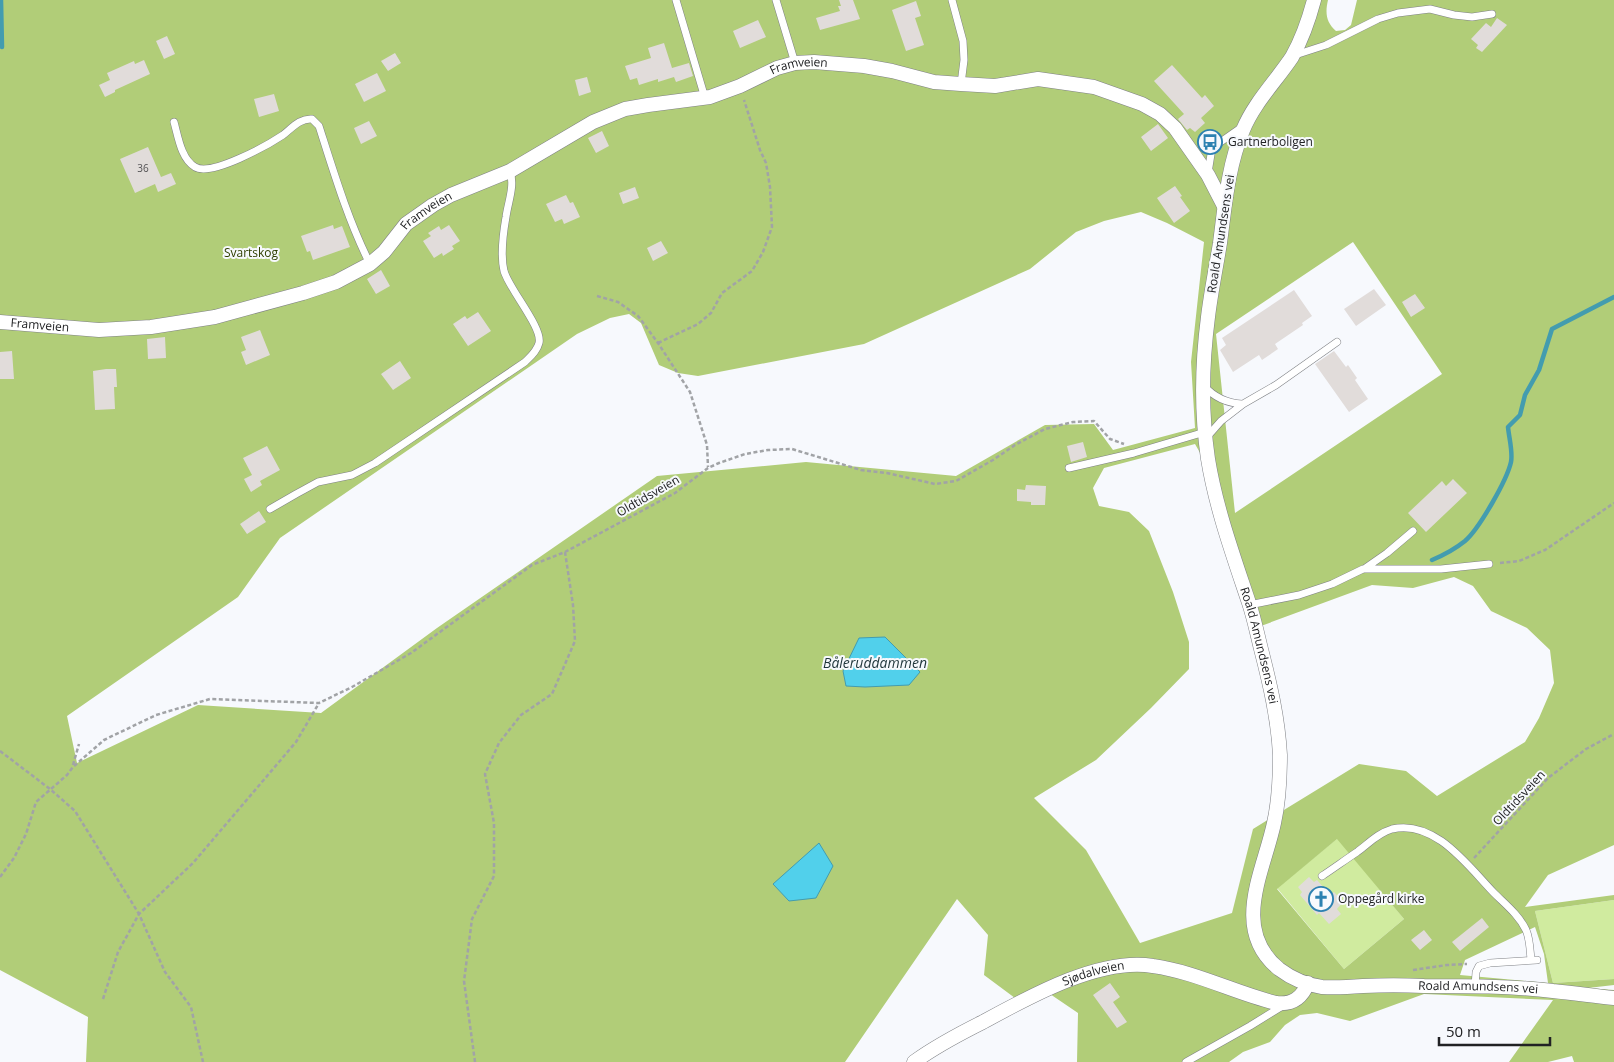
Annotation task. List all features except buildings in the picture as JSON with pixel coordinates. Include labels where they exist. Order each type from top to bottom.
[{"type":"street","name":"Roald Amundsens vei","points":[[1314,0],[1303,34],[1292,56],[1258,102],[1244,126],[1236,150],[1224,206],[1205,349],[1203,386],[1205,435],[1213,485],[1234,563],[1250,605],[1275,705],[1280,761],[1275,822],[1256,886],[1253,918],[1255,931],[1265,953],[1276,966],[1290,976],[1308,983],[1330,988],[1395,985],[1475,987],[1553,991],[1614,998]]},
{"type":"street","name":"Framveien","points":[[0,322],[99,330],[151,328],[215,317],[303,293],[336,282],[370,264],[384,252],[406,224],[451,195],[510,171],[608,115],[625,109],[705,98],[740,86],[777,68],[795,63],[814,62],[864,66],[899,72],[934,82],[996,86],[1038,79],[1094,87],[1134,101],[1160,114],[1175,128],[1208,175],[1224,206]]},
{"type":"street","name":"Sjødalveien","points":[[914,1062],[931,1050],[1033,995],[1074,978],[1115,966],[1151,965],[1180,971],[1264,1000],[1287,1004]]},
{"type":"street","points":[[1287,1004],[1301,996],[1308,983]]},
{"type":"lane","points":[[676,0],[705,98]]},
{"type":"lane","points":[[776,0],[795,63]]},
{"type":"lane","points":[[952,0],[964,41],[961,84]]},
{"type":"lane","points":[[1292,56],[1326,45],[1378,19],[1398,13],[1430,9],[1472,17],[1492,14]]},
{"type":"lane","points":[[174,122],[181,147],[188,161],[195,168],[204,170],[227,164],[256,151],[300,121],[307,118],[312,119],[320,126],[344,204],[360,245],[370,264]]},
{"type":"lane","points":[[1208,175],[1212,148],[1244,126]]},
{"type":"lane","points":[[270,509],[318,482],[352,475],[365,469],[525,362],[535,352],[539,344],[538,332],[512,289],[502,260],[506,218],[513,179],[510,171]]},
{"type":"lane","points":[[1069,468],[1205,435],[1242,404],[1276,386],[1338,342]]},
{"type":"lane","points":[[1203,386],[1221,400],[1242,404]]},
{"type":"lane","points":[[1250,605],[1299,595],[1332,584],[1363,569],[1387,553],[1413,531]]},
{"type":"lane","points":[[1363,569],[1441,569],[1489,564]]},
{"type":"lane","points":[[1322,876],[1377,836],[1391,830],[1404,828],[1423,831],[1438,839],[1468,865],[1516,914],[1526,930],[1534,960],[1490,962],[1478,966],[1475,987]]},
{"type":"lane","points":[[1186,1062],[1287,1004]]},
{"type":"path","points":[[658,343],[698,324],[711,313],[722,293],[752,271],[763,252],[772,227],[770,187],[766,162],[760,150],[740,86]]},
{"type":"path","points":[[597,296],[618,302],[638,316],[690,392],[707,445],[708,468]]},
{"type":"path","name":"Oldtidsveien","points":[[319,703],[352,688],[411,653],[532,565],[565,552],[675,493],[708,468],[745,454],[768,450],[792,449],[861,470],[887,473],[935,484],[956,481],[1045,429],[1073,422],[1094,421],[1110,439],[1126,444],[1136,452]]},
{"type":"path","points":[[1489,564],[1519,562],[1545,550],[1614,503]]},
{"type":"path","points":[[475,1062],[464,981],[472,919],[494,876],[494,823],[485,774],[499,743],[521,715],[552,694],[575,641],[573,605],[565,552]]},
{"type":"path","points":[[0,877],[14,858],[26,834],[36,802],[67,775],[73,766],[104,740],[156,715],[210,699],[319,703],[296,742],[193,863],[139,914],[118,952],[103,999]]},
{"type":"path","name":"Oldtidsveien","points":[[1468,865],[1548,778],[1586,749],[1614,734]]},
{"type":"path","points":[[73,766],[79,744]]},
{"type":"path","points":[[0,751],[50,789],[75,811],[139,914],[165,972],[191,1007],[203,1062]]},
{"type":"path","points":[[1411,971],[1457,964],[1478,966]]},
{"type":"green space","name":"Svartskog","points":[[0,0],[1328,0],[1327,17],[1336,31],[1345,30],[1351,25],[1357,0],[1614,0],[1614,845],[1548,875],[1525,907],[1614,895],[1614,900],[1535,911],[1553,983],[1614,979],[1614,985],[1588,988],[1614,990],[1614,1062],[1574,1062],[1572,1056],[1548,1062],[1509,1062],[1553,1000],[1424,994],[1350,1021],[1317,1013],[1300,1015],[1285,1025],[1270,1042],[1243,1052],[1229,1062],[1077,1062],[1078,1013],[1050,994],[1027,1007],[984,975],[988,935],[957,899],[845,1062],[86,1062],[88,1017],[0,970]],"holes":[[[1141,212],[1204,242],[1191,362],[1195,428],[1113,450],[1094,424],[1045,425],[956,476],[806,462],[657,476],[437,628],[321,713],[198,705],[77,763],[67,716],[238,597],[280,538],[577,334],[610,318],[629,314],[641,323],[659,365],[678,373],[698,376],[864,344],[1030,269],[1076,232],[1104,221]],[[1353,242],[1442,374],[1235,513],[1216,334]],[[1195,444],[1203,458],[1219,528],[1250,630],[1372,585],[1413,588],[1454,577],[1473,586],[1491,611],[1527,628],[1550,650],[1554,683],[1539,718],[1525,742],[1437,796],[1406,771],[1359,764],[1253,829],[1232,913],[1140,943],[1086,850],[1034,798],[1096,760],[1189,669],[1189,642],[1173,592],[1149,531],[1129,512],[1099,506],[1093,488],[1104,468]],[[1337,839],[1404,919],[1344,969],[1277,889]],[[1535,927],[1544,954],[1548,983],[1460,975],[1465,960]]]},
{"type":"green space","points":[[1338,838],[1404,919],[1344,969],[1277,888]]},
{"type":"green space","points":[[1614,900],[1614,979],[1553,983],[1535,911]]},
{"type":"water","name":"Båleruddammen","points":[[885,637],[920,672],[909,685],[846,686],[843,671],[859,638]]},
{"type":"water","points":[[819,843],[833,866],[816,898],[789,901],[773,884]]},
{"type":"waterway","points":[[1,0],[2,47]]},
{"type":"waterway","points":[[1432,560],[1457,547],[1471,535],[1498,492],[1511,462],[1508,427],[1520,415],[1525,395],[1539,370],[1552,329],[1614,297]]},
{"type":"place","name":"Gartnerboligen","points":[[1210,142]]},
{"type":"place","name":"Oppegård kirke","points":[[1321,899]]}]
